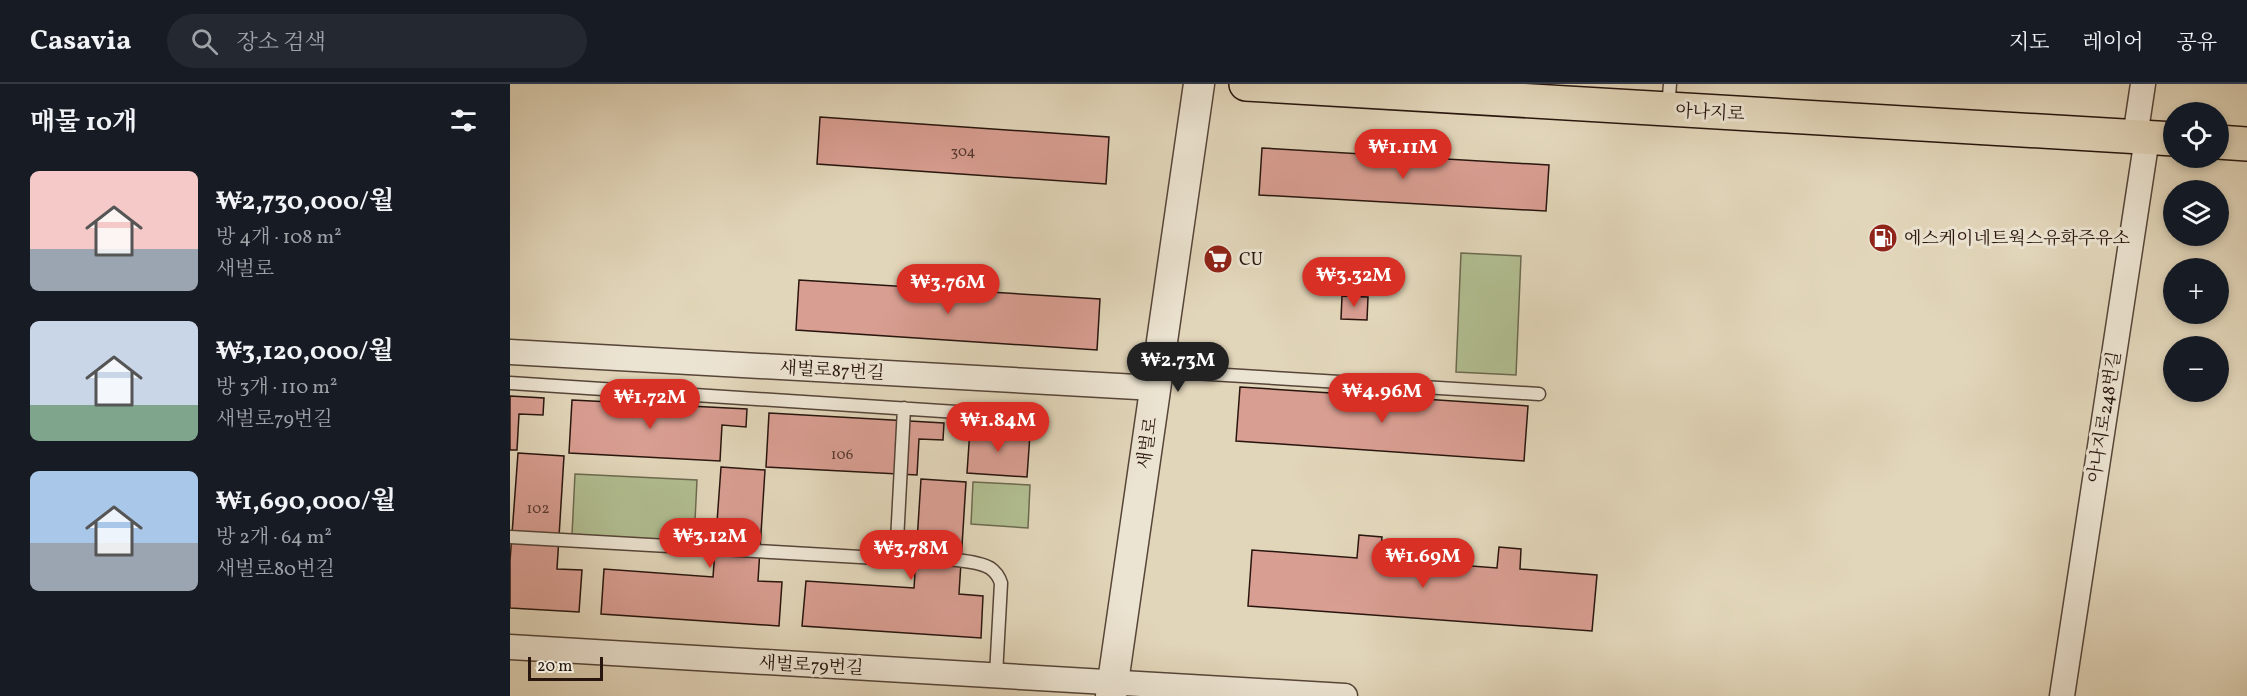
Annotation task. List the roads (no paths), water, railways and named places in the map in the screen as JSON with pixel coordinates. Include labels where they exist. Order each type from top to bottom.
[{"type":"main road","name":"아나지로","points":[[1246,84],[1669,97],[2152,138]]},
{"type":"main road","points":[[2229,143],[2247,144]]},
{"type":"street","name":"새벌로","points":[[1112,689],[1198,84]]},
{"type":"street","name":"아나지로248번길","points":[[2062,696],[2152,138],[2143,84]]},
{"type":"street","name":"새벌로87번길","points":[[510,352],[1156,380]]},
{"type":"street","name":"새벌로79번길","points":[[510,647],[996,675],[1112,689],[1345,696]]},
{"type":"lane","points":[[1156,380],[1539,394]]},
{"type":"lane","points":[[510,383],[1019,416]]},
{"type":"lane","points":[[510,537],[878,558],[886,556],[894,553],[897,541],[904,408]]},
{"type":"lane","points":[[886,556],[974,563],[992,569],[1001,583],[996,675]]},
{"type":"place","name":"에스케이네트웍스유화주유소","points":[[1883,238]]},
{"type":"place","name":"CU","points":[[1218,259]]}]
